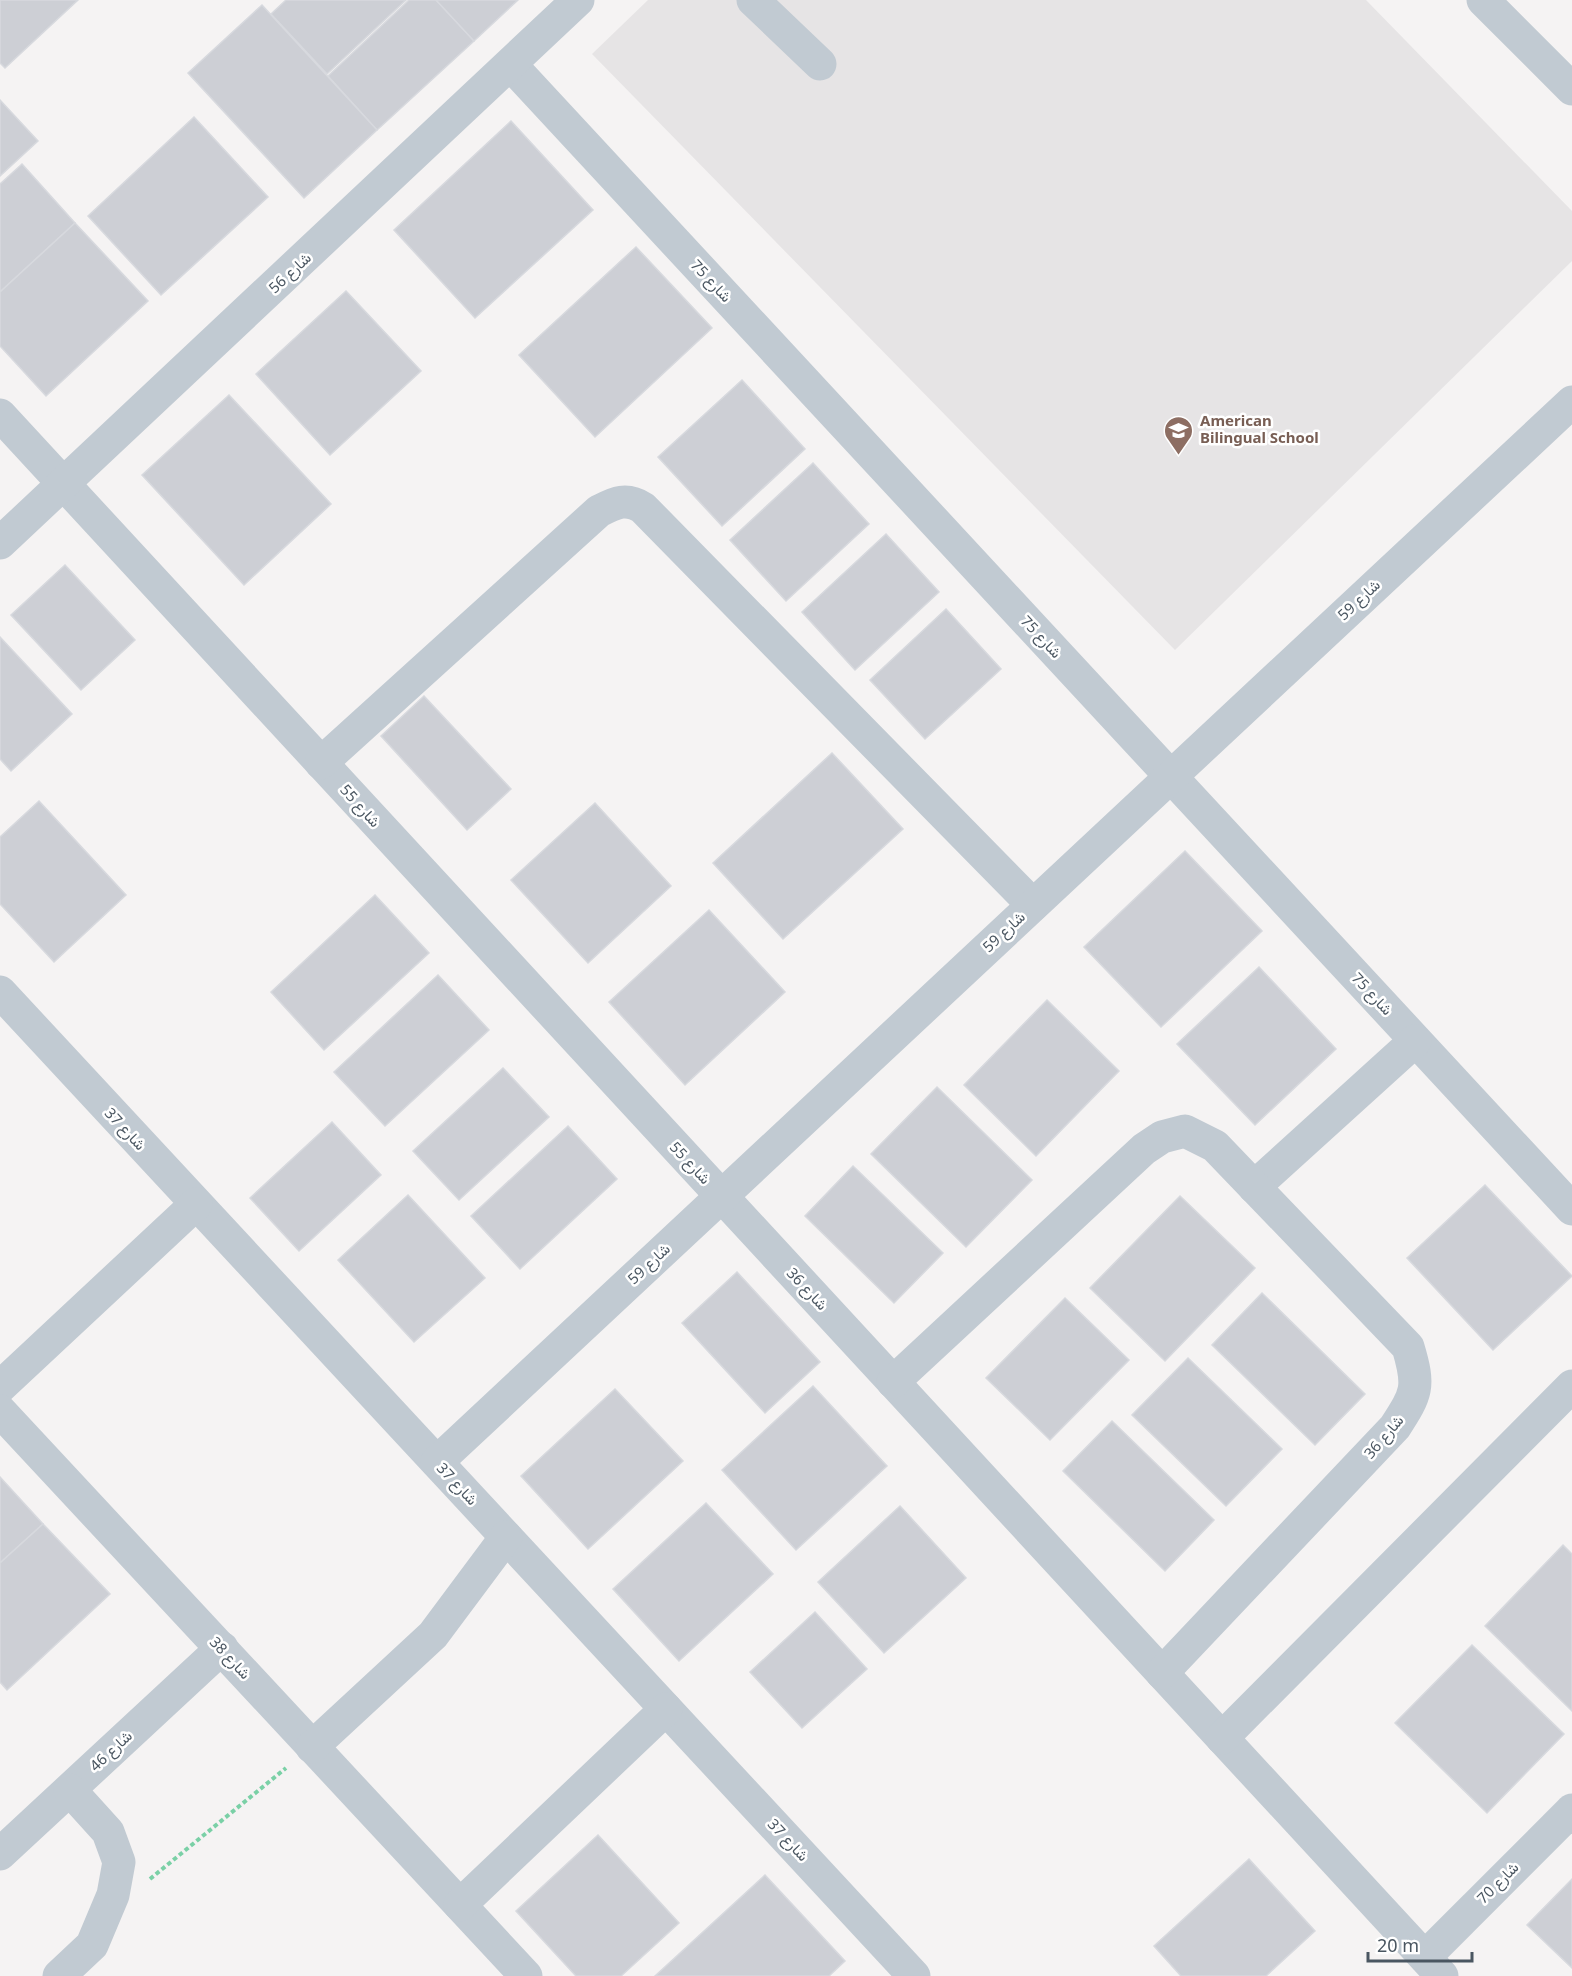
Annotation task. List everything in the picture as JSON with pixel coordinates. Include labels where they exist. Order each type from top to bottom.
[{"type":"street","name":"شارع 56","points":[[0,543],[578,0]]},
{"type":"street","points":[[753,0],[820,64]]},
{"type":"street","points":[[1484,0],[1572,88]]},
{"type":"street","name":"شارع 75","points":[[511,65],[1572,1209]]},
{"type":"street","name":"شارع 59","points":[[437,1462],[1572,402]]},
{"type":"street","name":"شارع 55","points":[[0,415],[721,1197]]},
{"type":"street","points":[[321,763],[599,511],[617,502],[632,501],[651,516],[1034,905]]},
{"type":"street","name":"شارع 37","points":[[0,992],[914,1976]]},
{"type":"street","points":[[1254,1187],[1415,1041]]},
{"type":"street","name":"شارع 36","points":[[893,1382],[1144,1149],[1162,1137],[1185,1131],[1215,1146],[1408,1347],[1416,1374],[1414,1399],[1395,1427],[1162,1673]]},
{"type":"street","name":"شارع 36","points":[[721,1197],[1433,1966]]},
{"type":"street","points":[[0,1387],[196,1204]]},
{"type":"street","points":[[1222,1738],[1572,1386]]},
{"type":"street","name":"شارع 38","points":[[0,1411],[526,1976]]},
{"type":"street","points":[[312,1747],[433,1635],[506,1537]]},
{"type":"street","name":"شارع 46","points":[[0,1854],[222,1648]]},
{"type":"street","points":[[460,1905],[666,1709]]},
{"type":"street","points":[[59,1976],[92,1945],[113,1895],[119,1862],[108,1832],[70,1790]]},
{"type":"street","name":"شارع 70","points":[[1433,1966],[1572,1810]]},
{"type":"path","points":[[113,1895],[140,1888],[312,1747]]},
{"type":"shaded area","name":"American Bilingual School","points":[[648,0],[1366,0],[1572,211],[1572,261],[1175,650],[592,54]]},
{"type":"building","points":[[0,0],[78,0],[5,68],[0,63]]},
{"type":"building","points":[[286,0],[406,0],[327,74],[271,14]]},
{"type":"building","points":[[409,0],[436,0],[474,41],[377,130],[328,76]]},
{"type":"building","points":[[436,0],[518,0],[474,41]]},
{"type":"building","points":[[262,5],[377,130],[304,198],[188,73]]},
{"type":"building","points":[[0,100],[38,141],[0,176]]},
{"type":"building","points":[[194,117],[268,197],[161,295],[88,216]]},
{"type":"building","points":[[511,121],[593,210],[475,318],[394,230]]},
{"type":"building","points":[[22,164],[75,223],[0,292],[0,184]]},
{"type":"building","points":[[75,223],[148,301],[46,396],[0,346],[0,292]]},
{"type":"building","points":[[636,247],[712,328],[595,437],[519,355]]},
{"type":"building","points":[[346,291],[421,371],[330,455],[256,374]]},
{"type":"building","points":[[742,380],[805,449],[722,526],[658,457]]},
{"type":"building","points":[[229,395],[331,504],[244,585],[142,475]]},
{"type":"building","points":[[813,463],[869,524],[786,601],[730,540]]},
{"type":"building","points":[[886,534],[939,592],[855,670],[802,612]]},
{"type":"building","points":[[65,565],[135,640],[81,690],[11,615]]},
{"type":"building","points":[[946,609],[1001,669],[925,739],[870,680]]},
{"type":"building","points":[[0,637],[72,714],[11,771],[0,759]]},
{"type":"building","points":[[424,696],[511,789],[467,830],[381,736]]},
{"type":"building","points":[[832,753],[903,829],[783,939],[713,863]]},
{"type":"building","points":[[39,801],[126,895],[54,962],[0,904],[0,837]]},
{"type":"building","points":[[595,803],[671,886],[588,963],[511,880]]},
{"type":"building","points":[[1185,851],[1262,931],[1161,1027],[1084,947]]},
{"type":"building","points":[[375,895],[429,953],[324,1050],[271,992]]},
{"type":"building","points":[[709,910],[785,992],[685,1085],[609,1002]]},
{"type":"building","points":[[1259,967],[1336,1049],[1255,1125],[1177,1044]]},
{"type":"building","points":[[438,975],[489,1030],[385,1126],[334,1072]]},
{"type":"building","points":[[1047,1000],[1119,1071],[1036,1156],[964,1085]]},
{"type":"building","points":[[503,1068],[549,1117],[459,1200],[413,1151]]},
{"type":"building","points":[[937,1087],[1032,1180],[966,1247],[871,1154]]},
{"type":"building","points":[[332,1122],[381,1175],[299,1251],[250,1198]]},
{"type":"building","points":[[568,1126],[617,1179],[520,1269],[471,1216]]},
{"type":"building","points":[[853,1166],[943,1253],[894,1303],[805,1216]]},
{"type":"building","points":[[1485,1185],[1572,1276],[1493,1350],[1407,1258]]},
{"type":"building","points":[[408,1195],[485,1278],[414,1342],[338,1260]]},
{"type":"building","points":[[1180,1196],[1255,1268],[1165,1361],[1090,1288]]},
{"type":"building","points":[[737,1272],[820,1362],[765,1413],[682,1323]]},
{"type":"building","points":[[1262,1293],[1365,1394],[1315,1445],[1212,1345]]},
{"type":"building","points":[[1065,1298],[1129,1360],[1050,1440],[986,1378]]},
{"type":"building","points":[[1188,1358],[1282,1449],[1226,1506],[1132,1415]]},
{"type":"building","points":[[813,1386],[887,1466],[796,1550],[722,1470]]},
{"type":"building","points":[[615,1389],[683,1461],[588,1549],[521,1476]]},
{"type":"building","points":[[1112,1421],[1214,1520],[1165,1571],[1063,1471]]},
{"type":"building","points":[[0,1477],[43,1524],[0,1563]]},
{"type":"building","points":[[706,1503],[773,1574],[679,1661],[613,1589]]},
{"type":"building","points":[[900,1506],[966,1578],[884,1653],[818,1582]]},
{"type":"building","points":[[43,1524],[110,1594],[7,1690],[0,1682],[0,1563]]},
{"type":"building","points":[[1563,1545],[1572,1554],[1572,1711],[1485,1626]]},
{"type":"building","points":[[815,1612],[867,1669],[802,1728],[750,1672]]},
{"type":"building","points":[[1472,1645],[1564,1734],[1487,1813],[1395,1723]]},
{"type":"building","points":[[598,1835],[679,1923],[621,1976],[576,1976],[516,1911]]},
{"type":"building","points":[[1249,1859],[1315,1931],[1266,1976],[1181,1976],[1154,1946]]},
{"type":"building","points":[[765,1875],[845,1961],[829,1976],[655,1976]]},
{"type":"building","points":[[1572,1879],[1572,1968],[1527,1925]]},
{"type":"place","name":"American Bilingual School","points":[[1179,456]]}]
